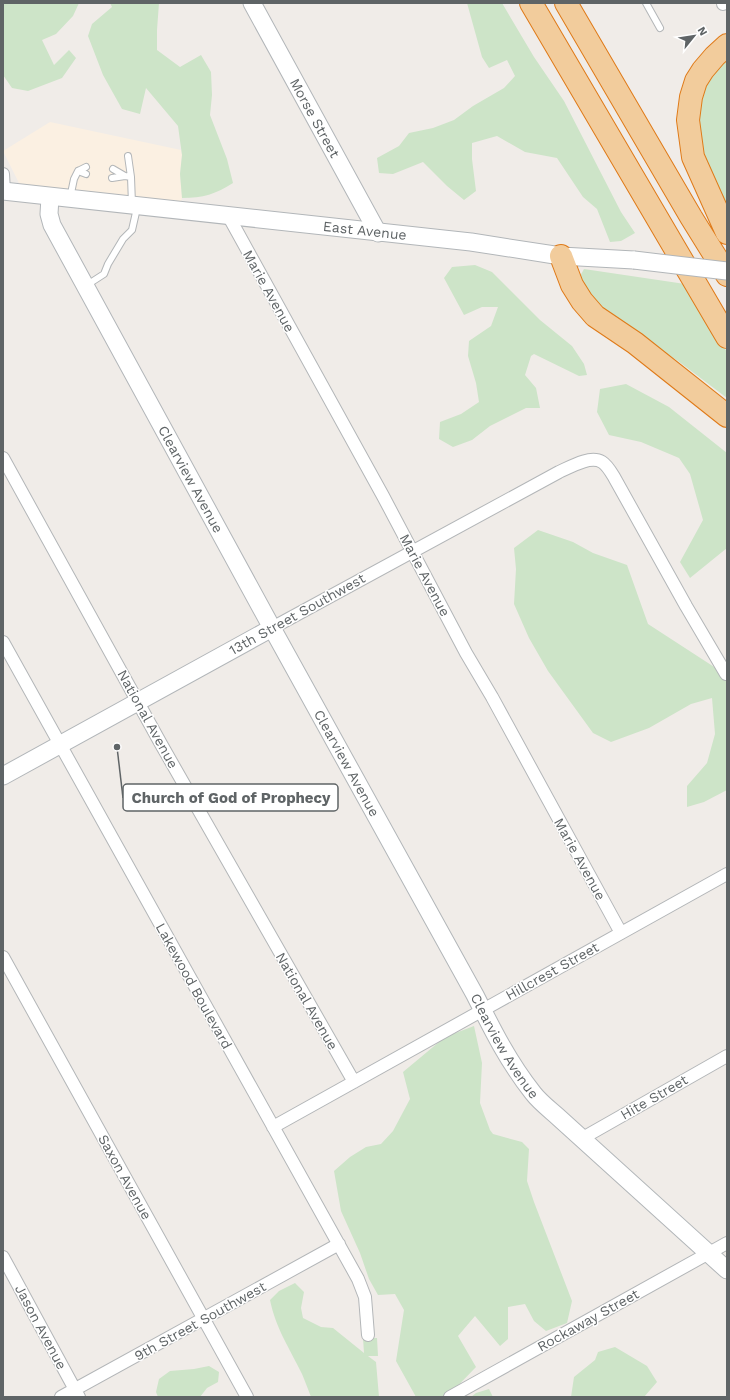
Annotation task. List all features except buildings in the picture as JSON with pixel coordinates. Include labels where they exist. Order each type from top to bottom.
[{"type":"highway","points":[[531,3],[727,337]]},
{"type":"highway","points":[[566,3],[691,217],[727,274]]},
{"type":"highway","points":[[727,45],[714,56],[696,82],[691,97],[688,120],[693,157],[727,233]]},
{"type":"highway","points":[[561,256],[572,285],[582,301],[595,316],[635,343],[727,416]]},
{"type":"street","name":"Morse Street","points":[[252,3],[378,233]]},
{"type":"street","points":[[3,174],[4,192]]},
{"type":"street","name":"East Avenue","points":[[4,192],[471,242],[561,256],[634,260],[727,271]]},
{"type":"street","name":"Clearview Avenue","points":[[50,197],[50,220],[85,286],[490,1026],[516,1069],[534,1094],[581,1139],[727,1270]]},
{"type":"street","name":"Marie Avenue","points":[[229,217],[412,551],[466,653],[492,697],[621,932]]},
{"type":"street","name":"National Avenue","points":[[3,458],[257,914],[354,1082]]},
{"type":"street","name":"13th Street Southwest","points":[[3,776],[412,551],[559,472],[584,462],[595,460],[602,462],[614,477],[726,674]]},
{"type":"street","name":"Lakewood Boulevard","points":[[3,642],[358,1279],[365,1297],[368,1335]]},
{"type":"street","name":"Hillcrest Street","points":[[273,1126],[727,874]]},
{"type":"street","name":"Saxon Avenue","points":[[3,957],[247,1397]]},
{"type":"street","name":"Hite Street","points":[[581,1139],[727,1056]]},
{"type":"street","name":"Rockaway Street","points":[[450,1397],[727,1243]]},
{"type":"street","name":"9th Street Southwest","points":[[60,1397],[77,1393],[203,1319],[339,1244]]},
{"type":"street","name":"Jason Avenue","points":[[3,1257],[77,1393]]},
{"type":"lane","points":[[646,3],[660,28]]},
{"type":"lane","points":[[85,286],[104,274],[119,245],[132,230],[135,206],[128,177],[128,156]]},
{"type":"lane","points":[[70,199],[74,178],[78,170],[86,167]]},
{"type":"lane","points":[[113,169],[128,177]]},
{"type":"lane","points":[[78,170],[86,174]]},
{"type":"lane","points":[[112,178],[128,177]]},
{"type":"shaded area","points":[[50,122],[181,150],[182,155],[180,174],[182,198],[180,204],[20,185],[3,151]]},
{"type":"green space","points":[[3,3],[79,3],[73,16],[56,34],[42,40],[54,65],[69,50],[76,58],[62,78],[28,91],[12,88],[3,75]]},
{"type":"green space","points":[[110,3],[159,3],[157,50],[180,67],[201,55],[211,72],[212,95],[210,115],[227,159],[233,183],[209,195],[182,198],[180,174],[182,155],[178,126],[146,88],[140,114],[122,109],[103,75],[88,36],[92,24],[112,7]]},
{"type":"green space","points":[[467,3],[502,3],[534,57],[564,101],[621,212],[635,233],[621,241],[610,242],[597,209],[583,197],[557,158],[525,152],[497,136],[472,143],[472,159],[476,191],[464,200],[447,186],[423,162],[393,174],[379,173],[377,158],[399,146],[409,133],[433,128],[454,120],[473,106],[504,88],[515,76],[507,60],[489,68],[482,57]]},
{"type":"green space","points":[[727,52],[727,221],[701,157],[696,108],[707,76]]},
{"type":"green space","points":[[475,265],[492,272],[540,320],[572,346],[584,364],[587,375],[579,376],[534,354],[531,356],[525,375],[536,388],[540,408],[526,408],[490,426],[472,440],[453,447],[439,439],[440,422],[461,414],[479,402],[476,383],[468,356],[469,341],[491,326],[498,307],[482,307],[464,315],[444,278],[452,267]]},
{"type":"green space","points":[[584,269],[685,284],[727,352],[727,398],[678,361],[620,323],[593,300],[579,278]]},
{"type":"green space","points":[[626,384],[669,407],[727,453],[727,548],[690,578],[680,562],[703,520],[690,474],[679,458],[641,442],[609,435],[597,412],[600,389]]},
{"type":"green space","points":[[538,530],[573,542],[593,553],[627,565],[648,624],[725,674],[727,672],[727,790],[704,802],[687,807],[687,786],[707,763],[715,734],[712,698],[691,704],[649,728],[611,742],[593,733],[548,671],[529,638],[514,604],[516,569],[514,548]]},
{"type":"green space","points":[[474,1026],[482,1063],[480,1103],[490,1130],[493,1134],[522,1142],[529,1149],[527,1181],[572,1301],[567,1323],[546,1331],[534,1321],[525,1304],[508,1307],[508,1339],[500,1346],[475,1316],[458,1336],[476,1367],[447,1397],[416,1397],[396,1361],[404,1310],[395,1294],[378,1295],[369,1279],[360,1253],[341,1211],[334,1171],[350,1157],[366,1147],[381,1144],[393,1131],[410,1099],[403,1072],[445,1037]]},
{"type":"green space","points":[[295,1283],[304,1292],[301,1308],[303,1318],[321,1327],[333,1328],[364,1353],[363,1338],[377,1338],[378,1356],[368,1356],[376,1362],[379,1397],[311,1397],[302,1374],[279,1329],[270,1300],[279,1291]]},
{"type":"green space","points":[[615,1347],[647,1366],[657,1382],[644,1397],[571,1397],[574,1377],[595,1360],[598,1352]]},
{"type":"green space","points":[[209,1366],[219,1372],[218,1382],[207,1388],[200,1397],[158,1397],[156,1392],[159,1379],[170,1371]]},
{"type":"green space","points":[[489,1389],[493,1397],[471,1397],[476,1393]]},
{"type":"place","name":"Church of God of Prophecy","points":[[117,747]]}]
